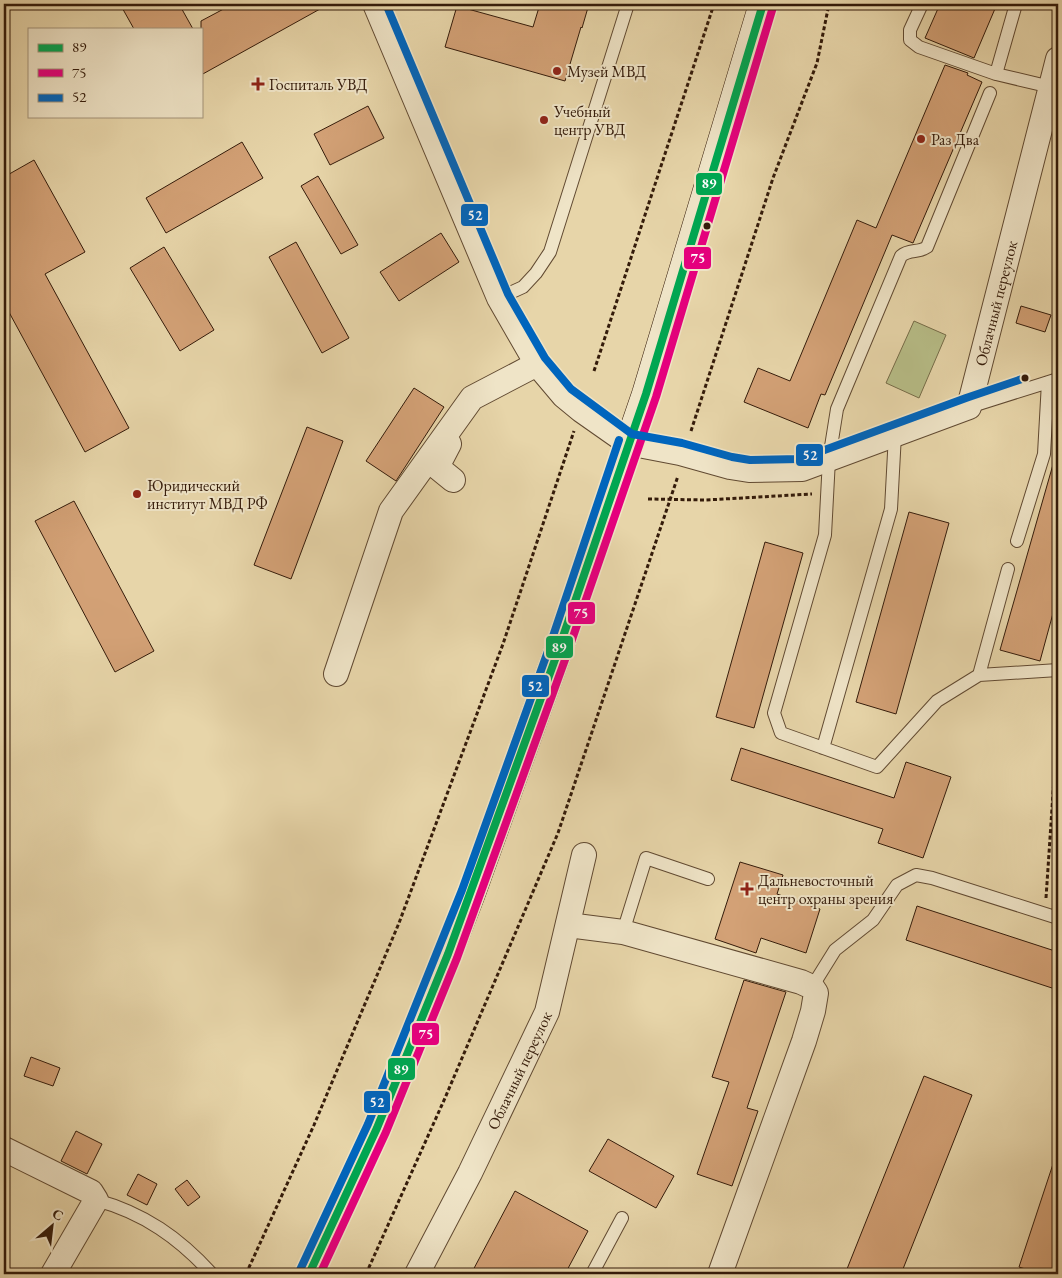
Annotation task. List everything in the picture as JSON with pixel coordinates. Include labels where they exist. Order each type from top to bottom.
[{"type":"main road","points":[[309,1274],[377,1128],[471,894],[557,654],[646,394],[763,4]]},
{"type":"street","points":[[376,4],[499,298],[537,364],[564,396],[628,443],[680,453],[730,467],[749,470],[802,469],[969,406]]},
{"type":"street","name":"Облачный переулок","points":[[969,406],[1058,58]]},
{"type":"street","points":[[336,674],[391,512],[472,398],[537,364]]},
{"type":"street","points":[[453,480],[437,467],[472,398]]},
{"type":"street","name":"Облачный переулок","points":[[418,1274],[470,1173],[547,1012],[584,855]]},
{"type":"street","points":[[568,925],[623,932],[801,982],[812,987],[816,993],[814,1011],[720,1274]]},
{"type":"street","points":[[4,1149],[91,1192],[96,1200],[53,1274]]},
{"type":"lane","points":[[499,298],[523,287],[536,273],[550,252],[628,4]]},
{"type":"lane","points":[[922,4],[910,30],[910,40],[919,47],[996,74],[1051,87]]},
{"type":"lane","points":[[996,74],[1016,4]]},
{"type":"lane","points":[[990,93],[927,247],[923,250],[905,252],[901,256],[837,409],[829,460],[825,535],[774,713],[781,733],[877,767],[937,701],[979,675],[1058,670]]},
{"type":"lane","points":[[969,406],[1053,380],[1044,454],[1017,541]]},
{"type":"lane","points":[[823,748],[891,509],[895,434]]},
{"type":"lane","points":[[979,675],[1008,569]]},
{"type":"lane","points":[[623,932],[646,858],[708,879]]},
{"type":"lane","points":[[812,987],[835,950],[873,920],[897,885],[916,875],[932,878],[1058,918]]},
{"type":"lane","points":[[96,1200],[120,1206],[153,1223],[192,1252],[212,1274]]},
{"type":"lane","points":[[592,1274],[622,1218]]},
{"type":"path","points":[[594,371],[714,4]]},
{"type":"path","points":[[691,431],[773,178],[817,63],[829,4]]},
{"type":"path","points":[[246,1274],[314,1125],[399,923],[504,644],[576,426]]},
{"type":"path","points":[[366,1274],[445,1098],[558,833],[678,476]]},
{"type":"path","points":[[648,498],[706,500],[827,494]]},
{"type":"path","points":[[1044,913],[1058,719]]},
{"type":"green space","points":[[914,321],[946,335],[919,398],[886,383]]},
{"type":"building","points":[[120,4],[179,4],[192,28],[133,28]]},
{"type":"building","points":[[233,4],[329,4],[202,74],[201,21]]},
{"type":"building","points":[[540,4],[589,4],[565,81],[445,47],[457,6],[533,27]]},
{"type":"building","points":[[940,4],[997,4],[974,58],[925,38]]},
{"type":"building","points":[[945,65],[968,73],[967,75],[982,82],[913,243],[892,235],[825,395],[821,394],[808,428],[744,402],[758,368],[790,381],[857,220],[876,228]]},
{"type":"building","points":[[368,106],[384,138],[330,165],[314,134]]},
{"type":"building","points":[[242,142],[263,178],[166,233],[146,198]]},
{"type":"building","points":[[34,160],[85,252],[45,274],[129,428],[85,452],[4,303],[4,177]]},
{"type":"building","points":[[318,176],[358,245],[341,254],[301,186]]},
{"type":"building","points":[[441,233],[459,262],[399,301],[380,272]]},
{"type":"building","points":[[296,242],[349,338],[322,353],[269,257]]},
{"type":"building","points":[[164,247],[214,330],[180,351],[130,268]]},
{"type":"building","points":[[1021,306],[1051,315],[1045,332],[1016,323]]},
{"type":"building","points":[[414,388],[444,407],[396,481],[366,461]]},
{"type":"building","points":[[307,427],[343,441],[291,579],[254,565]]},
{"type":"building","points":[[1054,461],[1058,462],[1058,595],[1040,661],[1000,650]]},
{"type":"building","points":[[74,501],[154,651],[115,672],[35,521]]},
{"type":"building","points":[[909,512],[949,523],[896,714],[856,702]]},
{"type":"building","points":[[765,542],[803,553],[754,728],[716,717]]},
{"type":"building","points":[[741,748],[894,798],[906,762],[951,777],[923,858],[878,843],[883,829],[731,780]]},
{"type":"building","points":[[740,862],[783,875],[777,894],[820,909],[806,953],[761,938],[756,953],[715,939]]},
{"type":"building","points":[[917,906],[1058,952],[1058,990],[906,940]]},
{"type":"building","points":[[744,980],[786,992],[747,1108],[758,1111],[732,1186],[697,1174],[729,1082],[712,1077]]},
{"type":"building","points":[[31,1057],[60,1068],[53,1086],[24,1076]]},
{"type":"building","points":[[924,1076],[972,1095],[901,1274],[845,1274]]},
{"type":"building","points":[[76,1131],[102,1144],[87,1174],[61,1161]]},
{"type":"building","points":[[608,1139],[674,1176],[656,1208],[589,1171]]},
{"type":"building","points":[[1055,1158],[1058,1159],[1058,1274],[1041,1274],[1019,1267]]},
{"type":"building","points":[[138,1174],[157,1184],[147,1205],[127,1195]]},
{"type":"building","points":[[187,1180],[200,1197],[188,1206],[175,1189]]},
{"type":"building","points":[[515,1191],[588,1231],[565,1274],[471,1274]]},
{"type":"transit line","name":"52","points":[[386,4],[508,294],[545,358],[571,389],[632,434],[682,443],[750,460],[800,459],[1025,378]]},
{"type":"transit line","name":"89","points":[[309,1274],[377,1128],[448,954],[557,654],[646,394],[763,4]]},
{"type":"transit line","name":"75","points":[[320,1274],[386,1132],[457,958],[566,657],[656,397],[773,7]]},
{"type":"transit line","name":"52","points":[[300,1270],[368,1124],[462,890],[548,651],[619,440]]},
{"type":"place","name":"Музей МВД","points":[[557,71]]},
{"type":"place","name":"Госпиталь УВД","points":[[258,84]]},
{"type":"place","name":"Учебный центр УВД","points":[[544,120]]},
{"type":"place","name":"Раз Два","points":[[921,139]]},
{"type":"place","name":"Юридический институт МВД РФ","points":[[137,494]]},
{"type":"place","name":"Дальневосточный центр охраны зрения","points":[[747,889]]}]
